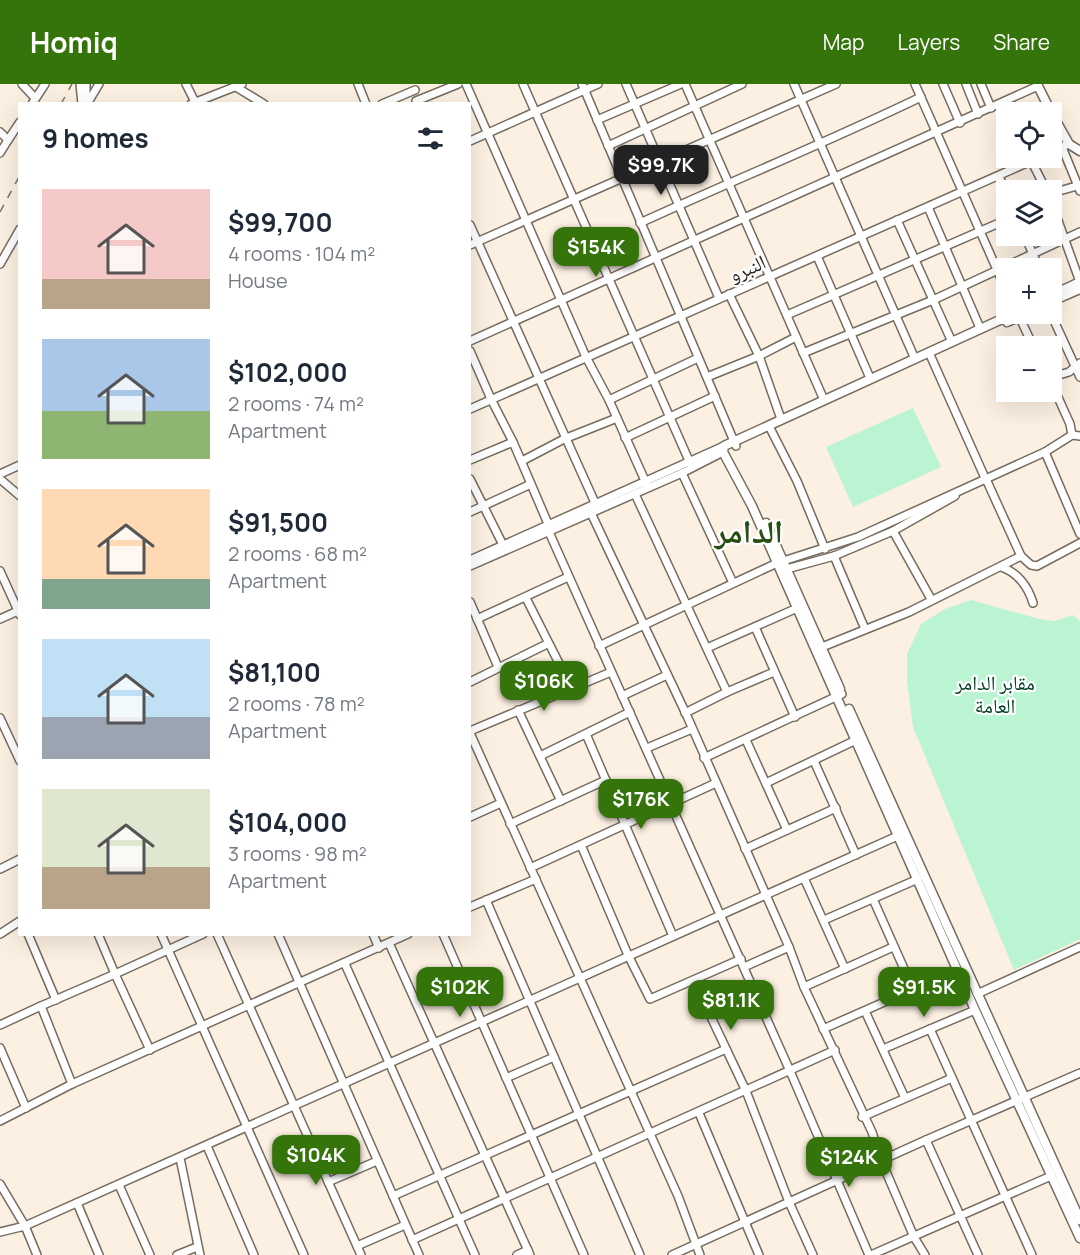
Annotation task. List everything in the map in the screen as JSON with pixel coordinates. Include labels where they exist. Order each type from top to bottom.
[{"type":"main road","points":[[1038,85],[1046,102]]},
{"type":"main road","points":[[1062,139],[1065,146],[1080,151]]},
{"type":"main road","points":[[1062,290],[1080,282]]},
{"type":"main road","points":[[1062,297],[1080,289]]},
{"type":"main road","points":[[729,446],[781,419],[996,322]]},
{"type":"main road","points":[[729,446],[771,430],[999,324]]},
{"type":"main road","points":[[729,446],[752,506],[822,647],[856,740],[901,834],[918,879],[976,994],[1051,1176],[1080,1238]]},
{"type":"main road","points":[[782,565],[797,606],[964,973],[975,1010],[1080,1220]]},
{"type":"street","points":[[22,84],[33,101],[45,84]]},
{"type":"street","points":[[80,84],[84,102]]},
{"type":"street","points":[[85,102],[86,84]]},
{"type":"street","points":[[86,102],[99,84]]},
{"type":"street","points":[[186,84],[194,102]]},
{"type":"street","points":[[358,84],[365,102]]},
{"type":"street","points":[[386,102],[413,87],[416,102],[458,84]]},
{"type":"street","points":[[466,84],[586,357],[609,400],[646,483]]},
{"type":"street","points":[[523,84],[690,463]]},
{"type":"street","points":[[471,141],[535,112],[583,87],[598,84]]},
{"type":"street","points":[[626,84],[720,298]]},
{"type":"street","points":[[597,120],[683,84],[824,400]]},
{"type":"street","points":[[608,146],[742,84]]},
{"type":"street","points":[[794,84],[915,358]]},
{"type":"street","points":[[596,505],[473,243],[836,84]]},
{"type":"street","points":[[803,353],[933,300],[996,270],[915,84]]},
{"type":"street","points":[[943,84],[960,123]]},
{"type":"street","points":[[966,84],[978,114]]},
{"type":"street","points":[[981,84],[991,108]]},
{"type":"street","points":[[196,102],[239,85],[261,102]]},
{"type":"street","points":[[1004,102],[1038,85]]},
{"type":"street","points":[[583,87],[715,396],[729,446]]},
{"type":"street","points":[[640,223],[728,183],[822,145],[921,97]]},
{"type":"street","points":[[471,341],[996,106]]},
{"type":"street","points":[[0,153],[18,125]]},
{"type":"street","points":[[0,132],[8,140]]},
{"type":"street","points":[[1062,147],[1065,146],[1079,188],[1062,191]]},
{"type":"street","name":"النبرو","points":[[471,409],[1014,168]]},
{"type":"street","points":[[999,176],[1001,180]]},
{"type":"street","points":[[928,207],[980,328]]},
{"type":"street","points":[[897,220],[952,342]]},
{"type":"street","points":[[787,315],[996,224]]},
{"type":"street","points":[[1062,231],[1080,282]]},
{"type":"street","points":[[1026,258],[1080,232]]},
{"type":"street","points":[[0,264],[18,233]]},
{"type":"street","points":[[1029,246],[1034,258]]},
{"type":"street","points":[[817,256],[870,378]]},
{"type":"street","points":[[729,294],[759,356],[781,419]]},
{"type":"street","points":[[1056,324],[1077,364],[1080,377]]},
{"type":"street","points":[[707,377],[759,356],[796,337]]},
{"type":"street","points":[[471,353],[522,461],[568,577],[672,803],[790,1071],[835,1181],[870,1255],[1051,1176]]},
{"type":"street","points":[[931,357],[1021,556],[1035,567],[1080,543]]},
{"type":"street","points":[[609,400],[698,358]]},
{"type":"street","points":[[1062,374],[1075,369],[1077,364]]},
{"type":"street","points":[[625,438],[715,396]]},
{"type":"street","points":[[1060,402],[1070,424],[1072,435]]},
{"type":"street","points":[[522,461],[564,439],[617,418]]},
{"type":"street","points":[[1070,424],[1080,420]]},
{"type":"street","points":[[771,430],[797,481],[825,549]]},
{"type":"street","points":[[599,646],[687,603],[733,583],[825,549],[1045,452],[1072,435],[1080,436]]},
{"type":"street","points":[[471,460],[513,442]]},
{"type":"street","points":[[471,566],[596,505],[729,446]]},
{"type":"street","points":[[471,560],[635,494],[682,473],[729,446]]},
{"type":"street","points":[[1045,452],[1077,516],[1080,534]]},
{"type":"street","points":[[0,474],[18,466]]},
{"type":"street","points":[[682,473],[733,583]]},
{"type":"street","points":[[0,479],[18,494]]},
{"type":"street","points":[[471,481],[503,545]]},
{"type":"street","points":[[471,512],[531,484]]},
{"type":"street","points":[[782,565],[834,556],[893,531],[945,504],[964,489]]},
{"type":"street","points":[[635,494],[727,693]]},
{"type":"street","points":[[591,513],[685,713],[789,947],[804,987],[835,1050],[862,1117],[872,1132],[880,1160],[914,1237],[925,1255]]},
{"type":"street","points":[[893,531],[931,599]]},
{"type":"street","points":[[834,556],[865,629]]},
{"type":"street","points":[[822,647],[909,612],[1021,556]]},
{"type":"street","points":[[1000,567],[1019,577],[1029,591],[1033,603]]},
{"type":"street","points":[[0,571],[18,610]]},
{"type":"street","points":[[477,619],[568,577]]},
{"type":"street","points":[[526,598],[547,644],[571,687]]},
{"type":"street","points":[[471,604],[498,667]]},
{"type":"street","points":[[707,648],[797,606]]},
{"type":"street","points":[[0,619],[18,612]]},
{"type":"street","points":[[754,627],[795,717]]},
{"type":"street","points":[[471,681],[547,644]]},
{"type":"street","points":[[471,735],[518,710],[611,672]]},
{"type":"street","points":[[685,713],[774,672]]},
{"type":"street","points":[[622,696],[667,675]]},
{"type":"street","points":[[704,759],[839,695]]},
{"type":"street","points":[[518,710],[561,801]]},
{"type":"street","points":[[540,756],[630,712]]},
{"type":"street","points":[[0,718],[18,757]]},
{"type":"street","points":[[647,748],[692,729]]},
{"type":"street","points":[[586,734],[673,936]]},
{"type":"street","points":[[471,738],[631,1091],[700,1255]]},
{"type":"street","points":[[746,740],[787,830]]},
{"type":"street","points":[[766,783],[856,740]]},
{"type":"street","points":[[814,761],[856,855]]},
{"type":"street","points":[[510,824],[606,780]]},
{"type":"street","points":[[530,868],[716,783]]},
{"type":"street","points":[[471,817],[501,803]]},
{"type":"street","points":[[745,849],[836,808]]},
{"type":"street","points":[[0,1232],[25,1226],[119,1185],[901,834]]},
{"type":"street","points":[[581,845],[628,956],[650,999],[741,959]]},
{"type":"street","points":[[0,869],[18,860]]},
{"type":"street","points":[[804,878],[845,969]]},
{"type":"street","points":[[471,907],[536,879]]},
{"type":"street","points":[[824,920],[918,879]]},
{"type":"street","points":[[873,899],[913,989]]},
{"type":"street","points":[[486,900],[640,1255]]},
{"type":"street","points":[[0,934],[18,922]]},
{"type":"street","points":[[29,936],[56,1000]]},
{"type":"street","points":[[99,936],[150,1050]]},
{"type":"street","points":[[162,936],[304,1255]]},
{"type":"street","points":[[0,1025],[198,936]]},
{"type":"street","points":[[218,936],[362,1255]]},
{"type":"street","points":[[279,936],[418,1255]]},
{"type":"street","points":[[374,936],[379,948]]},
{"type":"street","points":[[0,1121],[72,1084],[404,936]]},
{"type":"street","points":[[444,936],[584,1255]]},
{"type":"street","points":[[389,943],[529,1252],[517,1255]]},
{"type":"street","points":[[744,967],[789,947]]},
{"type":"street","points":[[804,987],[893,947]]},
{"type":"street","points":[[976,994],[1080,947]]},
{"type":"street","points":[[345,964],[475,1255]]},
{"type":"street","points":[[823,1029],[950,973],[964,973]]},
{"type":"street","points":[[694,981],[746,1091],[789,1202],[813,1255]]},
{"type":"street","points":[[41,1006],[72,1084]]},
{"type":"street","points":[[883,1049],[975,1010]]},
{"type":"street","points":[[865,1011],[905,1098]]},
{"type":"street","points":[[930,1029],[1032,1255]]},
{"type":"street","points":[[0,1048],[26,1108]]},
{"type":"street","points":[[393,1196],[726,1049]]},
{"type":"street","points":[[412,1240],[599,1158],[835,1050]]},
{"type":"street","points":[[506,1078],[554,1057]]},
{"type":"street","points":[[672,1255],[880,1160],[1080,1073]]},
{"type":"street","points":[[862,1117],[952,1078]]},
{"type":"street","points":[[699,1113],[759,1255]]},
{"type":"street","points":[[926,1140],[978,1255]]},
{"type":"street","points":[[207,1146],[254,1255]]},
{"type":"street","points":[[177,1255],[198,1251],[180,1158]]},
{"type":"street","points":[[328,1182],[377,1161]]},
{"type":"street","points":[[0,1184],[25,1226],[37,1255]]},
{"type":"street","points":[[119,1185],[150,1255]]},
{"type":"street","points":[[77,1203],[99,1255]]},
{"type":"street","points":[[357,1246],[405,1225]]},
{"type":"green space","points":[[913,408],[941,467],[853,507],[826,447]]},
{"type":"green space","name":"مقابر الدامر العامة","points":[[971,600],[1039,619],[1055,621],[1073,615],[1080,621],[1080,939],[1014,970],[913,727],[907,681],[907,654],[921,624],[945,609]]},
{"type":"railway","points":[[62,102],[72,84]]},
{"type":"railway","points":[[0,212],[18,179]]},
{"type":"district","name":"الدامر","points":[[749,531]]}]
